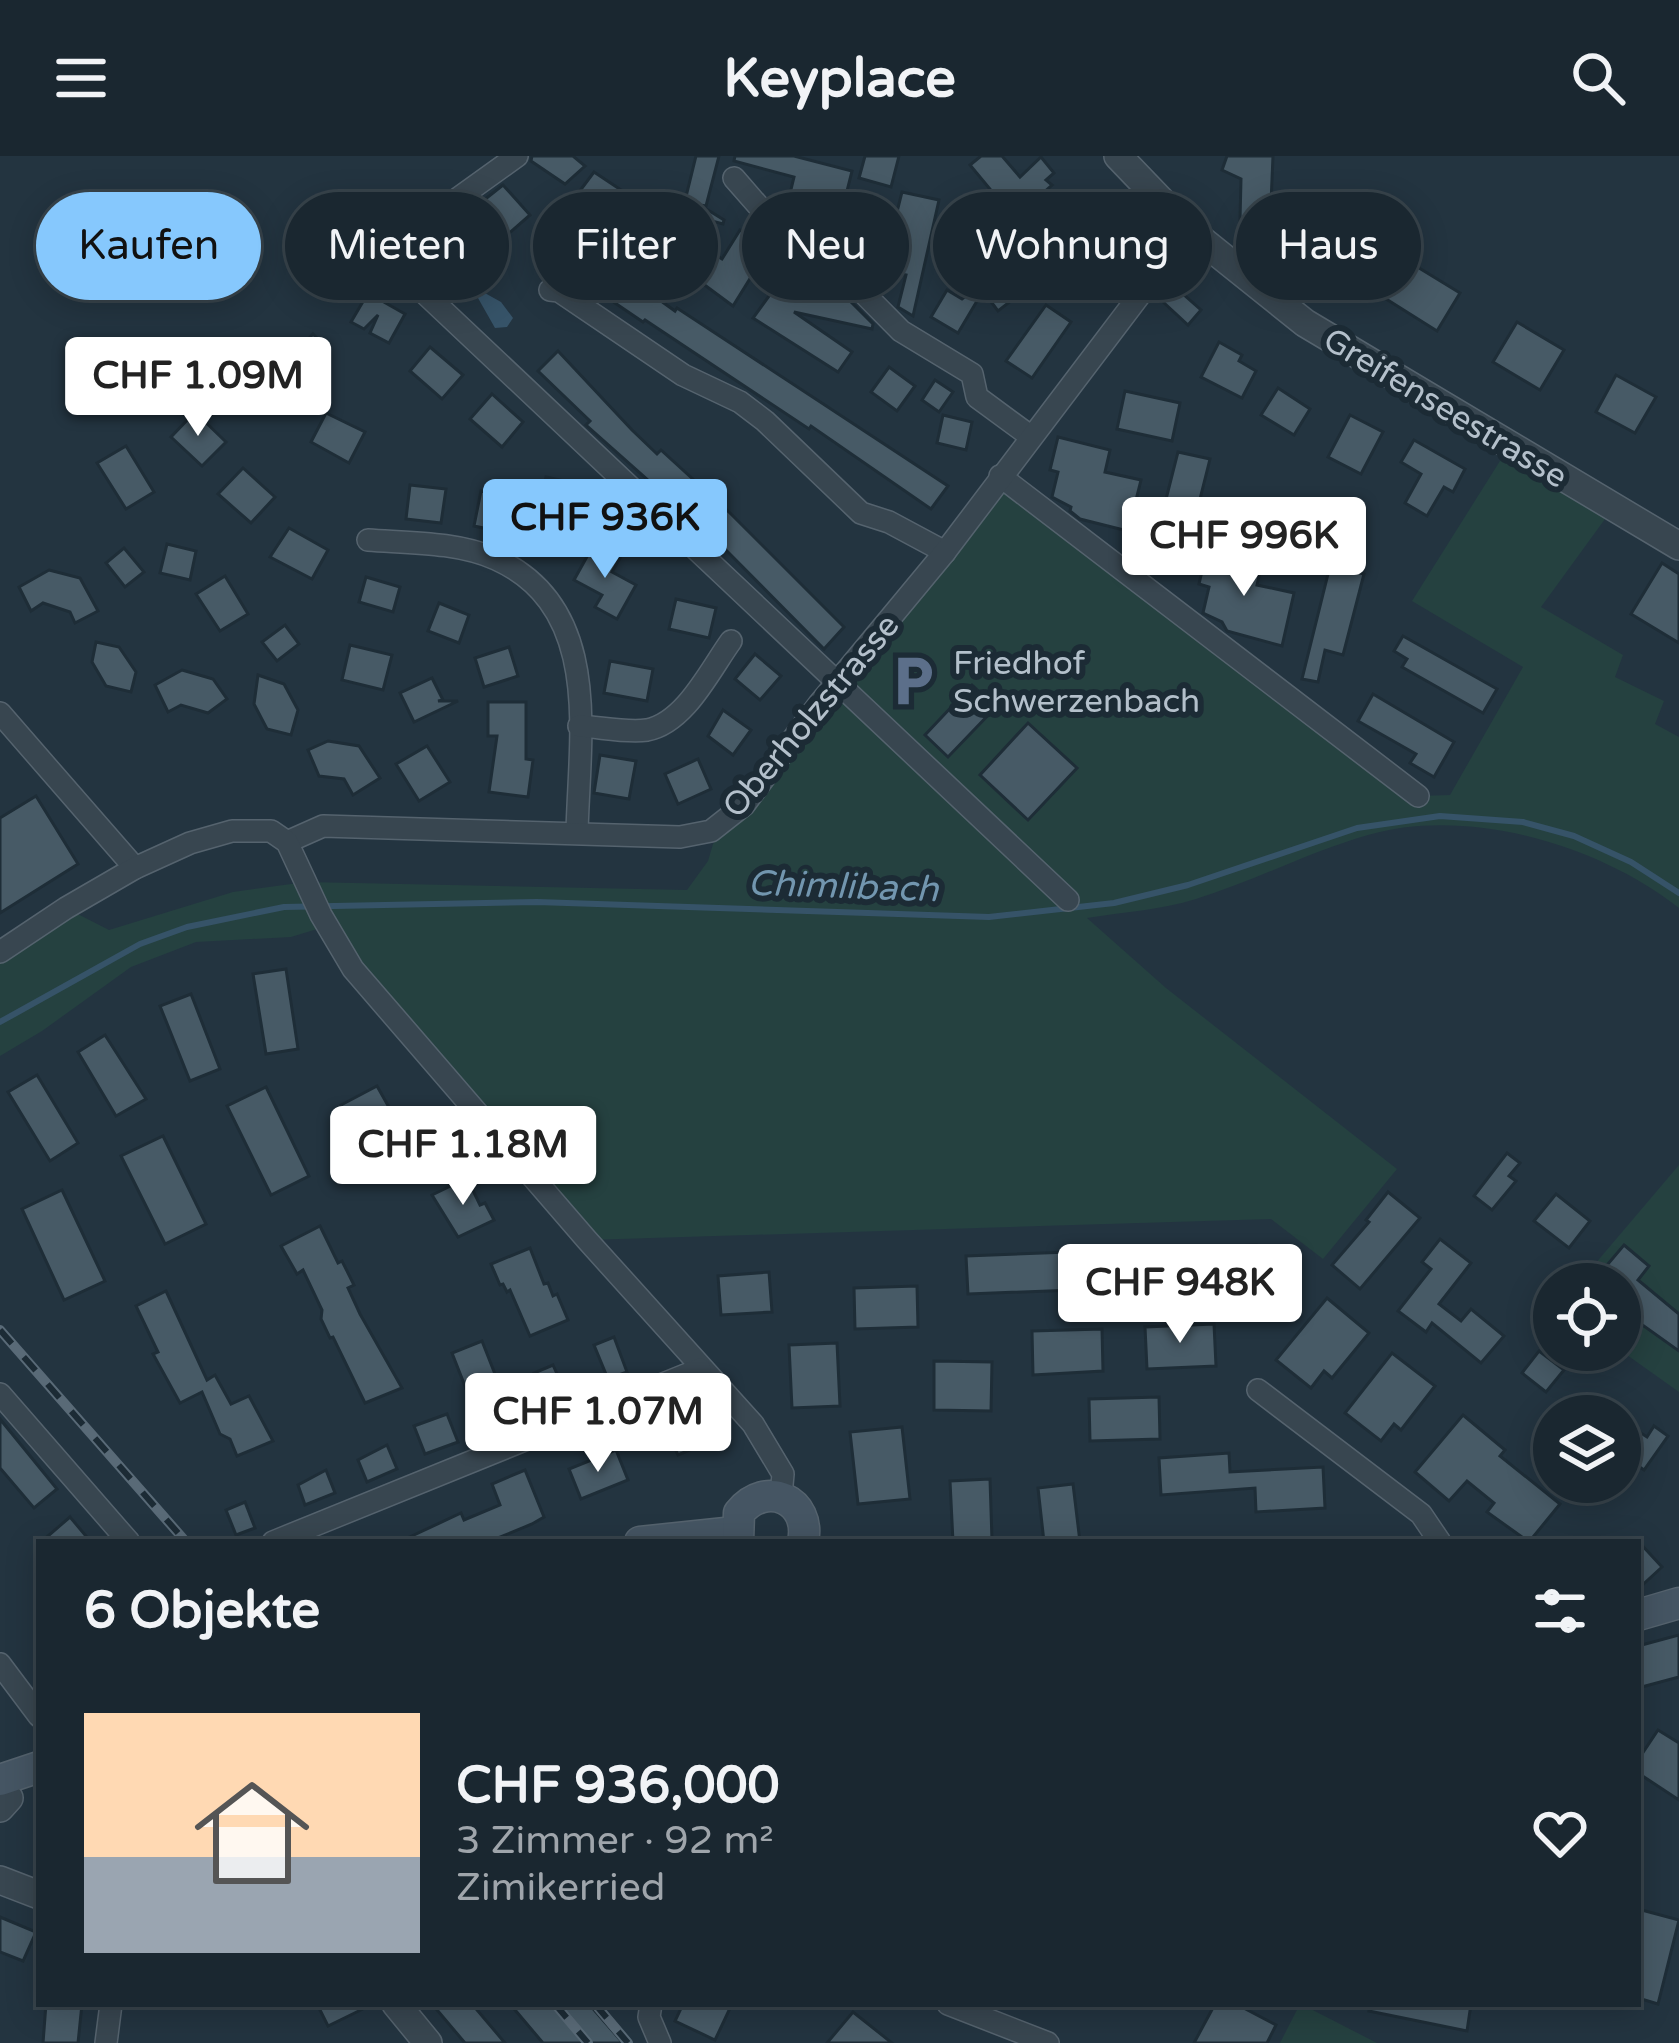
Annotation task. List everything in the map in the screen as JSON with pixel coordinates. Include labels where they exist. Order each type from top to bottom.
[{"type":"main road","points":[[698,1539],[736,1537],[745,1505],[762,1495],[791,1501],[804,1519],[806,1539]]},
{"type":"main road","points":[[1641,1614],[1679,1604]]},
{"type":"main road","points":[[2,1797],[36,1769]]},
{"type":"main road","points":[[2,1797],[36,1790]]},
{"type":"street","points":[[517,156],[382,253],[1068,900]]},
{"type":"street","name":"Greifenseestrasse","points":[[1118,156],[1153,192]]},
{"type":"street","points":[[734,178],[782,233],[819,248],[901,331],[972,374],[977,397],[1030,436]]},
{"type":"street","name":"Greifenseestrasse","points":[[1212,248],[1305,323],[1679,546]]},
{"type":"street","points":[[572,300],[683,375],[740,402],[766,421],[862,513],[890,522],[945,552]]},
{"type":"street","name":"Oberholzstrasse","points":[[0,952],[134,868],[190,843],[232,831],[271,831],[287,842],[323,826],[680,838],[711,831],[744,806],[945,552],[1135,300]]},
{"type":"street","points":[[1000,476],[1418,796]]},
{"type":"street","points":[[368,540],[450,547],[496,559],[550,601],[571,633],[578,672],[577,833]]},
{"type":"street","points":[[579,726],[648,730],[666,721],[680,711],[731,641]]},
{"type":"street","points":[[0,712],[134,868]]},
{"type":"street","points":[[287,842],[353,969],[753,1424],[783,1474],[781,1496]]},
{"type":"street","points":[[280,1539],[700,1369]]},
{"type":"street","points":[[1258,1390],[1420,1514],[1438,1539]]},
{"type":"street","points":[[0,1394],[126,1539]]},
{"type":"street","points":[[0,1664],[36,1712]]},
{"type":"street","points":[[0,1880],[36,1893]]},
{"type":"street","points":[[106,2043],[111,2007]]},
{"type":"street","points":[[398,2007],[428,2043]]},
{"type":"street","points":[[651,2007],[649,2017],[660,2043]]},
{"type":"street","points":[[956,2007],[1048,2043]]},
{"type":"green space","points":[[1510,445],[1613,508],[1541,607],[1623,655],[1615,677],[1664,701],[1655,724],[1679,737],[1679,908],[1611,866],[1572,850],[1531,837],[1448,825],[1368,835],[1196,899],[1087,918],[1166,988],[1397,1169],[1323,1259],[1271,1219],[587,1240],[327,926],[291,937],[196,942],[131,967],[0,1056],[0,952],[66,908],[109,930],[233,892],[306,882],[687,890],[708,861],[713,844],[1000,476],[1418,796],[1450,795],[1523,667],[1412,601]]},
{"type":"green space","points":[[1679,1165],[1679,1392],[1641,1365],[1641,1263],[1596,1263]]},
{"type":"green space","points":[[1299,2007],[1307,2007],[1377,2043],[1280,2043]]},
{"type":"water","points":[[479,300],[497,300],[513,318],[507,327],[495,328]]},
{"type":"building","points":[[532,156],[573,156],[585,166],[565,184],[531,161]]},
{"type":"building","points":[[696,156],[719,156],[710,192],[687,192]]},
{"type":"building","points":[[735,156],[794,156],[852,171],[847,192],[790,192],[794,177],[734,161]]},
{"type":"building","points":[[865,156],[899,156],[891,187],[859,178]]},
{"type":"building","points":[[981,156],[1002,156],[1020,177],[1041,157],[1054,173],[1046,180],[1052,185],[1044,192],[987,192],[990,189],[970,165]]},
{"type":"building","points":[[1227,156],[1273,156],[1271,192],[1241,192],[1241,179],[1222,170]]},
{"type":"building","points":[[594,172],[621,190],[620,192],[579,192]]},
{"type":"building","points":[[503,185],[530,215],[509,233],[509,192],[494,192]]},
{"type":"building","points":[[909,194],[933,199],[933,227],[913,316],[898,307],[900,300],[909,300]]},
{"type":"building","points":[[740,230],[742,292],[733,306],[718,295],[718,256],[722,259]]},
{"type":"building","points":[[1421,269],[1460,293],[1437,331],[1388,300],[1421,300]]},
{"type":"building","points":[[364,300],[380,300],[405,314],[389,343],[370,333],[378,315],[364,329],[351,322]]},
{"type":"building","points":[[611,300],[660,300],[677,308],[948,486],[931,509],[811,426],[809,429]]},
{"type":"building","points":[[766,300],[849,300],[873,324],[872,329],[794,312],[852,352],[838,372],[753,318]]},
{"type":"building","points":[[941,300],[978,300],[958,333],[931,317]]},
{"type":"building","points":[[990,300],[1012,300],[998,311]]},
{"type":"building","points":[[1190,300],[1201,310],[1188,325],[1162,301]]},
{"type":"building","points":[[1046,305],[1071,322],[1032,378],[1006,361]]},
{"type":"building","points":[[1517,322],[1564,350],[1540,390],[1493,362]]},
{"type":"building","points":[[313,334],[327,348],[302,375],[312,384],[288,408],[255,377],[279,352],[288,361]]},
{"type":"building","points":[[1219,342],[1242,355],[1239,361],[1256,371],[1242,398],[1201,377]]},
{"type":"building","points":[[430,347],[463,375],[442,399],[410,371]]},
{"type":"building","points":[[558,351],[632,430],[730,513],[844,627],[824,649],[721,545],[586,425],[590,421],[538,371]]},
{"type":"building","points":[[889,367],[915,386],[897,411],[871,392]]},
{"type":"building","points":[[1616,375],[1656,397],[1635,433],[1596,412]]},
{"type":"building","points":[[935,380],[953,392],[939,412],[922,400]]},
{"type":"building","points":[[1278,388],[1310,409],[1294,435],[1261,415]]},
{"type":"building","points":[[1125,391],[1180,403],[1172,441],[1117,429]]},
{"type":"building","points":[[492,394],[523,422],[502,447],[470,419]]},
{"type":"building","points":[[195,412],[226,442],[202,466],[171,437]]},
{"type":"building","points":[[326,413],[365,432],[349,463],[311,442]]},
{"type":"building","points":[[943,415],[972,422],[966,450],[937,443]]},
{"type":"building","points":[[1350,415],[1383,432],[1361,474],[1328,457]]},
{"type":"building","points":[[1058,437],[1110,450],[1105,472],[1141,480],[1133,512],[1161,519],[1178,452],[1210,459],[1191,535],[1173,531],[1165,566],[1150,563],[1156,538],[1080,519],[1071,507],[1052,497],[1058,472],[1050,470]]},
{"type":"building","points":[[1414,440],[1465,469],[1453,492],[1444,487],[1427,516],[1405,503],[1421,474],[1401,462]]},
{"type":"building","points":[[126,446],[154,492],[126,509],[97,463]]},
{"type":"building","points":[[243,468],[275,497],[251,523],[218,494]]},
{"type":"building","points":[[546,477],[573,483],[558,553],[531,547],[532,538],[474,526],[481,491],[540,504]]},
{"type":"building","points":[[410,485],[446,489],[441,523],[406,519]]},
{"type":"building","points":[[1272,504],[1334,521],[1325,553],[1263,537]]},
{"type":"building","points":[[289,528],[328,550],[312,579],[270,557]]},
{"type":"building","points":[[167,544],[196,551],[190,580],[160,573]]},
{"type":"building","points":[[594,544],[620,558],[612,572],[636,585],[617,619],[595,607],[602,595],[574,580]]},
{"type":"building","points":[[124,548],[144,572],[125,587],[106,563]]},
{"type":"building","points":[[1207,550],[1262,563],[1257,585],[1294,593],[1282,646],[1227,631],[1222,622],[1203,613],[1209,587],[1199,584]]},
{"type":"building","points":[[1662,563],[1679,574],[1679,643],[1631,614]]},
{"type":"building","points":[[1330,566],[1364,574],[1343,655],[1325,650],[1318,682],[1302,679]]},
{"type":"building","points":[[49,570],[80,578],[98,611],[75,623],[70,612],[43,603],[31,611],[19,587]]},
{"type":"building","points":[[225,576],[248,614],[220,631],[196,594]]},
{"type":"building","points":[[366,577],[400,587],[393,612],[359,602]]},
{"type":"building","points":[[676,599],[716,608],[709,638],[669,629]]},
{"type":"building","points":[[439,603],[469,615],[459,643],[428,631]]},
{"type":"building","points":[[285,625],[299,644],[277,661],[262,642]]},
{"type":"building","points":[[1403,636],[1497,689],[1483,713],[1402,667],[1407,659],[1394,651]]},
{"type":"building","points":[[96,642],[119,647],[136,672],[131,692],[106,686],[92,662]]},
{"type":"building","points":[[350,645],[392,655],[383,690],[342,680]]},
{"type":"building","points":[[509,647],[518,676],[484,687],[475,658]]},
{"type":"building","points":[[755,654],[781,676],[760,700],[735,679]]},
{"type":"building","points":[[610,661],[653,669],[647,701],[604,693]]},
{"type":"building","points":[[182,670],[213,679],[227,699],[208,713],[181,705],[168,712],[155,685]]},
{"type":"building","points":[[258,675],[284,684],[298,710],[291,735],[267,729],[254,704]]},
{"type":"building","points":[[432,678],[443,700],[438,701],[458,701],[414,722],[400,693]]},
{"type":"building","points":[[972,685],[996,707],[948,757],[925,735]]},
{"type":"building","points":[[1373,694],[1454,742],[1434,777],[1410,763],[1416,754],[1358,721]]},
{"type":"building","points":[[488,702],[526,702],[526,759],[533,760],[528,797],[489,792],[497,736],[488,736]]},
{"type":"building","points":[[723,710],[751,730],[733,755],[708,736]]},
{"type":"building","points":[[1028,723],[1077,768],[1028,820],[980,775]]},
{"type":"building","points":[[328,741],[359,746],[380,778],[353,795],[344,779],[319,776],[308,750]]},
{"type":"building","points":[[427,746],[450,782],[419,801],[396,764]]},
{"type":"building","points":[[600,755],[636,761],[629,799],[594,793]]},
{"type":"building","points":[[698,759],[711,789],[678,804],[665,774]]},
{"type":"building","points":[[36,796],[78,864],[0,913],[0,818]]},
{"type":"building","points":[[286,969],[298,1049],[266,1054],[253,974]]},
{"type":"building","points":[[191,994],[220,1069],[190,1081],[160,1006]]},
{"type":"building","points":[[105,1035],[146,1099],[116,1116],[78,1052]]},
{"type":"building","points":[[37,1075],[78,1143],[50,1161],[8,1092]]},
{"type":"building","points":[[377,1086],[395,1118],[359,1138],[341,1105]]},
{"type":"building","points":[[266,1087],[309,1176],[271,1195],[227,1106]]},
{"type":"building","points":[[163,1136],[206,1224],[165,1244],[121,1156]]},
{"type":"building","points":[[1507,1153],[1520,1163],[1509,1176],[1516,1181],[1492,1210],[1474,1196]]},
{"type":"building","points":[[467,1178],[480,1205],[485,1203],[494,1220],[458,1237],[432,1195]]},
{"type":"building","points":[[62,1190],[105,1281],[64,1300],[22,1209]]},
{"type":"building","points":[[1388,1192],[1420,1218],[1360,1289],[1332,1265]]},
{"type":"building","points":[[1556,1194],[1590,1221],[1569,1248],[1534,1221]]},
{"type":"building","points":[[320,1226],[354,1285],[348,1288],[360,1314],[402,1388],[365,1403],[321,1319],[322,1310],[303,1270],[297,1274],[281,1246]]},
{"type":"building","points":[[1440,1239],[1471,1263],[1439,1304],[1461,1321],[1471,1309],[1504,1336],[1481,1363],[1432,1323],[1426,1332],[1398,1311],[1431,1269],[1422,1262]]},
{"type":"building","points":[[1256,1245],[1257,1283],[968,1294],[966,1256]]},
{"type":"building","points":[[1624,1245],[1649,1266],[1641,1276],[1641,1263],[1609,1263]]},
{"type":"building","points":[[530,1248],[544,1284],[548,1283],[553,1296],[557,1294],[568,1320],[530,1336],[510,1290],[500,1285],[491,1264]]},
{"type":"building","points":[[769,1272],[772,1312],[721,1315],[718,1276]]},
{"type":"building","points":[[1641,1282],[1679,1314],[1679,1351],[1641,1324]]},
{"type":"building","points":[[917,1286],[918,1327],[855,1329],[854,1288]]},
{"type":"building","points":[[166,1291],[207,1380],[215,1375],[231,1404],[249,1396],[273,1441],[237,1456],[230,1439],[220,1434],[202,1392],[180,1403],[153,1354],[158,1352],[136,1306]]},
{"type":"building","points":[[1327,1298],[1369,1333],[1332,1378],[1324,1371],[1311,1388],[1276,1360]]},
{"type":"building","points":[[1214,1324],[1216,1366],[1147,1369],[1145,1327]]},
{"type":"building","points":[[1102,1329],[1103,1371],[1033,1375],[1032,1331]]},
{"type":"building","points":[[614,1337],[627,1372],[608,1379],[594,1345]]},
{"type":"building","points":[[482,1341],[502,1392],[472,1404],[452,1353]]},
{"type":"building","points":[[837,1343],[840,1406],[792,1408],[789,1345]]},
{"type":"building","points":[[1392,1353],[1435,1386],[1401,1430],[1394,1424],[1381,1441],[1345,1413]]},
{"type":"building","points":[[1533,1359],[1533,1371],[1563,1371],[1546,1392],[1522,1373]]},
{"type":"building","points":[[934,1361],[992,1362],[991,1411],[934,1410]]},
{"type":"building","points":[[553,1365],[566,1394],[546,1402],[534,1373]]},
{"type":"building","points":[[1159,1397],[1160,1439],[1090,1441],[1089,1399]]},
{"type":"building","points":[[447,1414],[458,1442],[425,1454],[414,1426]]},
{"type":"building","points":[[1463,1415],[1505,1450],[1500,1456],[1533,1482],[1533,1503],[1560,1504],[1531,1539],[1525,1539],[1487,1512],[1494,1503],[1467,1481],[1449,1501],[1415,1472]]},
{"type":"building","points":[[695,1418],[706,1443],[678,1455],[667,1430]]},
{"type":"building","points":[[0,1419],[57,1489],[34,1508],[0,1468]]},
{"type":"building","points":[[1654,1426],[1668,1436],[1644,1470],[1641,1433],[1647,1437]]},
{"type":"building","points":[[902,1427],[910,1499],[858,1504],[850,1432]]},
{"type":"building","points":[[387,1445],[397,1469],[367,1482],[358,1460]]},
{"type":"building","points":[[616,1450],[628,1480],[581,1499],[569,1469]]},
{"type":"building","points":[[1229,1453],[1230,1472],[1323,1467],[1325,1508],[1256,1512],[1255,1488],[1161,1495],[1159,1458]]},
{"type":"building","points":[[326,1470],[335,1493],[305,1505],[298,1485]]},
{"type":"building","points":[[525,1470],[544,1517],[495,1539],[405,1539],[461,1513],[464,1520],[500,1505],[492,1484]]},
{"type":"building","points":[[990,1479],[992,1539],[953,1539],[950,1481]]},
{"type":"building","points":[[1073,1484],[1080,1539],[1044,1539],[1038,1488]]},
{"type":"building","points":[[245,1502],[255,1528],[236,1535],[226,1510]]},
{"type":"building","points":[[70,1517],[88,1539],[44,1539]]},
{"type":"building","points":[[1641,1544],[1662,1567],[1641,1586]]},
{"type":"building","points":[[1679,1635],[1679,1677],[1641,1687],[1641,1645]]},
{"type":"building","points":[[1658,1730],[1679,1743],[1679,1800],[1641,1775],[1641,1756]]},
{"type":"building","points":[[1641,1910],[1679,1920],[1658,2004],[1641,1999]]},
{"type":"building","points":[[0,1917],[36,1932],[23,1961],[0,1952]]},
{"type":"building","points":[[46,2007],[82,2007],[78,2043],[43,2043]]},
{"type":"building","points":[[318,2007],[367,2007],[328,2026]]},
{"type":"building","points":[[435,2007],[475,2007],[505,2043],[465,2043]]},
{"type":"building","points":[[513,2007],[592,2007],[623,2043],[543,2043]]},
{"type":"building","points":[[682,2007],[731,2007],[715,2040],[675,2021]]},
{"type":"building","points":[[1213,2007],[1242,2007],[1276,2025],[1267,2043],[1194,2043]]},
{"type":"building","points":[[1370,2007],[1471,2007],[1467,2031],[1369,2011]]},
{"type":"building","points":[[853,2012],[892,2043],[827,2043]]},
{"type":"waterway","name":"Chimlibach","points":[[0,1022],[140,944],[187,927],[284,907],[537,902],[989,917],[1114,903],[1188,885],[1357,828],[1440,816],[1523,822],[1574,836],[1631,862],[1679,893]]},
{"type":"railway","points":[[0,1330],[183,1539]]},
{"type":"railway","points":[[558,2007],[588,2043]]},
{"type":"railway","points":[[598,2007],[628,2043]]},
{"type":"place","name":"Friedhof Schwerzenbach","points":[[913,681]]}]
